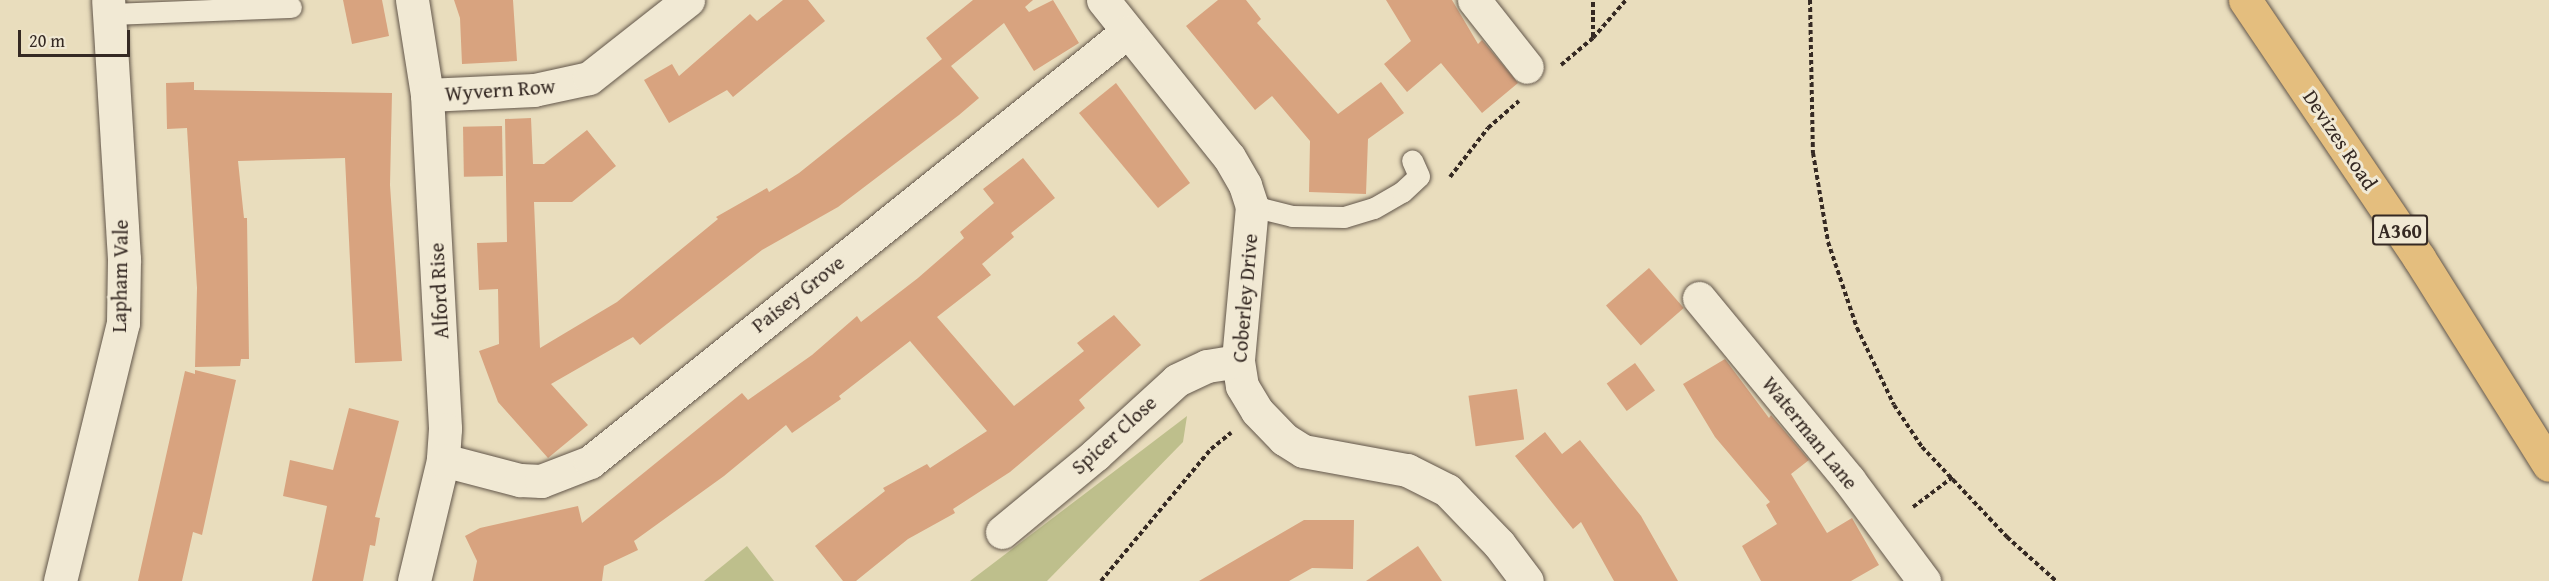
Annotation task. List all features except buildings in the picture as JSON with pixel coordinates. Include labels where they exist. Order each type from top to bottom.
[{"type":"main road","name":"Devizes Road","points":[[2245,0],[2419,258],[2549,465]]},
{"type":"street","name":"Alford Rise","points":[[412,0],[427,95],[444,383],[443,460],[414,581]]},
{"type":"street","name":"Wyvern Row","points":[[427,95],[534,90],[589,78],[688,0]]},
{"type":"street","name":"Coberley Drive","points":[[1103,0],[1229,157],[1239,172],[1252,206],[1238,361],[1242,386],[1257,411],[1277,433],[1304,451],[1407,470],[1447,490],[1499,544],[1527,581]]},
{"type":"street","points":[[1474,0],[1534,79]]},
{"type":"street","name":"Lapham Vale","points":[[60,581],[123,323],[124,259],[108,7]]},
{"type":"street","name":"Paisey Grove","points":[[443,460],[520,480],[542,481],[590,462],[1127,32]]},
{"type":"street","name":"Waterman Lane","points":[[1699,298],[1886,527],[1915,578]]},
{"type":"street","name":"Spicer Close","points":[[1002,532],[1095,455],[1177,380],[1193,371],[1238,361]]},
{"type":"lane","points":[[108,7],[291,7]]},
{"type":"lane","name":"Coberley Drive","points":[[1252,206],[1292,216],[1344,217],[1374,208],[1402,192],[1419,176],[1412,160]]},
{"type":"path","points":[[1593,0],[1593,38]]},
{"type":"path","points":[[1446,182],[1488,128],[1534,79],[1593,38],[1626,0]]},
{"type":"path","points":[[1810,0],[1813,153],[1828,242],[1842,289],[1894,405],[1922,447],[1953,477],[2007,537],[2056,581]]},
{"type":"path","points":[[1101,581],[1211,449],[1257,411]]},
{"type":"path","points":[[1886,527],[1953,477]]},
{"type":"green space","points":[[1187,416],[1183,442],[1047,581],[970,581]]},
{"type":"green space","points":[[747,546],[774,581],[704,581]]}]
